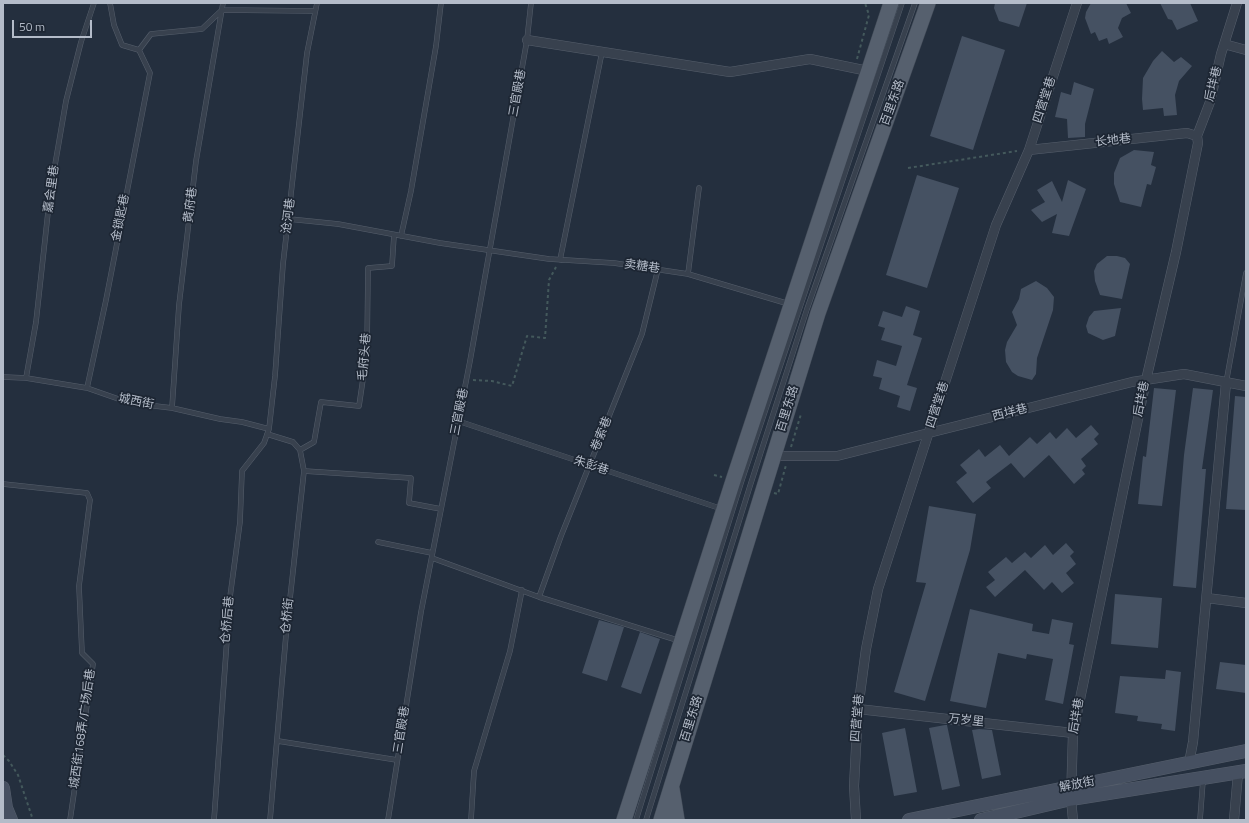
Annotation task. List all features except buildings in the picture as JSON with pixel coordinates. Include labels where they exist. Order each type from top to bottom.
[{"type":"main road","points":[[624,820],[723,509],[791,304],[861,70],[891,3]]},
{"type":"main road","name":"百里东路","points":[[661,820],[818,313],[928,3]]},
{"type":"main road","name":"解放街","points":[[980,820],[1072,793],[1189,763],[1246,751]]},
{"type":"main road","name":"解放街","points":[[909,820],[1072,793],[1204,778],[1242,772]]},
{"type":"main road","points":[[3,788],[4,811],[11,820]]},
{"type":"main road","points":[[671,788],[677,820]]},
{"type":"street","name":"四营堂巷","points":[[856,820],[854,786],[858,709],[866,649],[878,589],[996,225],[1029,150],[1077,3]]},
{"type":"street","name":"后垟巷","points":[[1073,820],[1073,733],[1146,380],[1176,252],[1198,143],[1197,136],[1210,102],[1224,44],[1237,3]]},
{"type":"street","points":[[527,40],[730,72],[810,59],[861,70]]},
{"type":"street","points":[[1224,44],[1246,50]]},
{"type":"street","name":"长地巷","points":[[1029,150],[1187,133],[1197,136]]},
{"type":"street","name":"西垟巷","points":[[774,456],[837,456],[1146,380],[1184,374],[1246,386]]},
{"type":"street","points":[[1189,763],[1193,742],[1226,383]]},
{"type":"street","points":[[1207,598],[1246,603]]},
{"type":"street","name":"万岁里","points":[[858,709],[1073,733]]},
{"type":"street","points":[[1234,820],[1242,772]]},
{"type":"lane","name":"嘉会里巷","points":[[26,378],[36,322],[50,194],[66,101],[81,42],[94,3]]},
{"type":"lane","points":[[110,3],[114,25],[122,45],[139,50],[151,34],[202,30],[222,10],[315,11]]},
{"type":"lane","name":"黄府巷","points":[[172,408],[179,304],[196,161],[223,3]]},
{"type":"lane","name":"沧河巷","points":[[268,432],[275,376],[283,264],[307,53],[317,3]]},
{"type":"lane","points":[[401,236],[411,191],[436,46],[441,3]]},
{"type":"lane","name":"三官殿巷","points":[[388,820],[432,555],[490,250],[527,40],[531,3]]},
{"type":"lane","points":[[636,820],[741,483],[902,3]]},
{"type":"lane","points":[[646,820],[750,486],[805,317],[915,3]]},
{"type":"lane","name":"金锁匙巷","points":[[87,388],[106,300],[150,73],[139,50]]},
{"type":"lane","points":[[560,260],[602,52]]},
{"type":"lane","points":[[688,274],[699,188]]},
{"type":"lane","name":"卖糖巷","points":[[289,219],[338,224],[394,235],[560,260],[614,263],[688,274],[791,304]]},
{"type":"lane","name":"毛府头巷","points":[[300,450],[314,442],[321,402],[359,406],[367,352],[368,268],[392,266],[394,235]]},
{"type":"lane","name":"卷索巷","points":[[539,597],[560,536],[642,334],[658,269]]},
{"type":"lane","points":[[1226,383],[1246,273]]},
{"type":"lane","name":"城西街","points":[[3,376],[26,378],[87,388],[130,403],[172,408],[220,419],[242,422],[268,432]]},
{"type":"lane","name":"朱彭巷","points":[[458,421],[723,509]]},
{"type":"lane","points":[[268,432],[293,442],[300,450]]},
{"type":"lane","name":"仓桥后巷","points":[[214,820],[230,597],[240,522],[242,471],[264,443],[268,432]]},
{"type":"lane","name":"仓桥街","points":[[270,820],[286,635],[304,471],[300,450]]},
{"type":"lane","points":[[304,471],[411,478],[408,504],[441,509]]},
{"type":"lane","name":"城西街168弄/广场后巷","points":[[3,484],[87,492],[90,500],[79,586],[82,653],[94,664],[70,820]]},
{"type":"lane","points":[[378,542],[432,555],[539,597],[681,641]]},
{"type":"lane","points":[[471,820],[474,771],[510,651],[522,590]]},
{"type":"lane","points":[[278,741],[397,760]]},
{"type":"lane","points":[[1200,820],[1204,778]]},
{"type":"path","points":[[861,70],[869,15],[865,3]]},
{"type":"path","points":[[908,168],[1029,150]]},
{"type":"path","points":[[466,379],[492,381],[512,386],[526,336],[545,338],[549,280],[560,260]]},
{"type":"path","points":[[3,755],[18,775],[33,820]]}]
